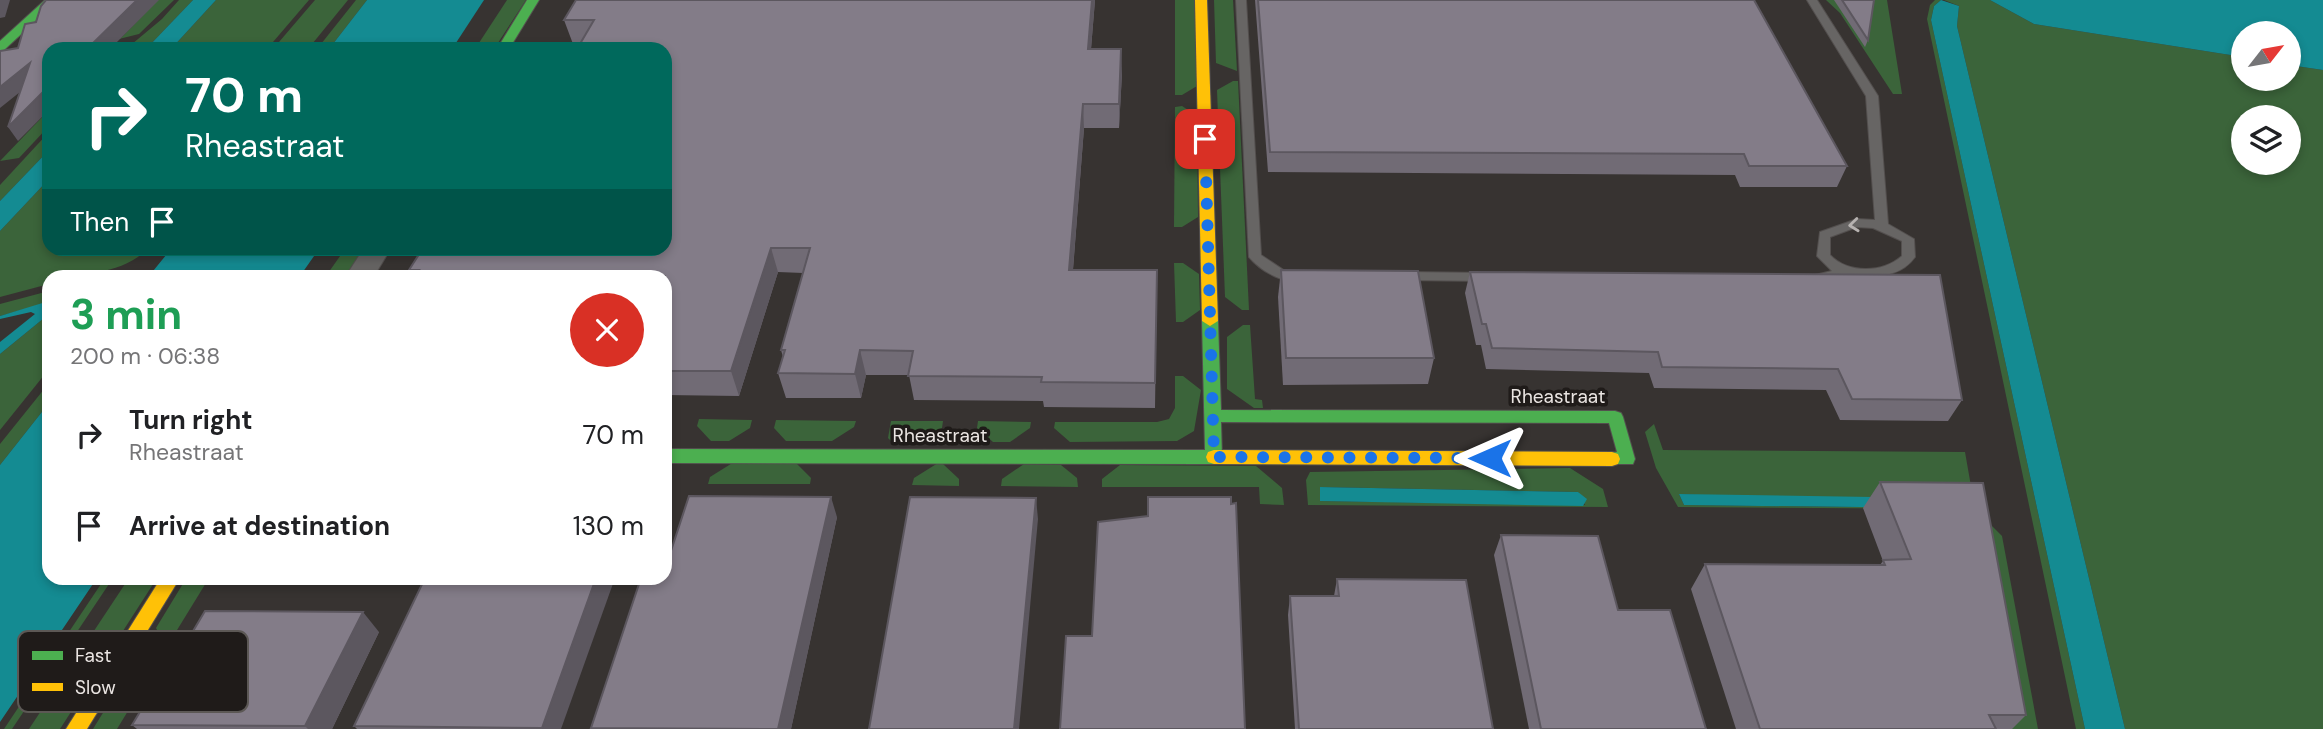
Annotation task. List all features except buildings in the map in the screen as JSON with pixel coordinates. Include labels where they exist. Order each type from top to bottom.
[{"type":"street","points":[[0,47],[52,0]]},
{"type":"street","points":[[507,42],[533,0]]},
{"type":"street","points":[[1201,0],[1214,457]]},
{"type":"street","name":"Rheastraat","points":[[672,456],[1627,459],[1615,416],[1213,416]]},
{"type":"street","points":[[138,631],[168,585]]},
{"type":"street","points":[[76,729],[87,712]]},
{"type":"lane","points":[[1241,0],[1255,257],[1282,275],[1310,275]]},
{"type":"lane","points":[[1812,0],[1872,96],[1882,224]]},
{"type":"lane","points":[[1811,279],[1850,272],[1884,273],[1898,268],[1909,257],[1908,239],[1882,224],[1849,222],[1824,235],[1824,256],[1833,266],[1850,272]]},
{"type":"lane","points":[[1393,276],[1505,277]]},
{"type":"green space","points":[[158,0],[174,0],[139,34],[115,40],[122,37]]},
{"type":"green space","points":[[179,0],[193,0],[153,42],[134,42],[162,19]]},
{"type":"green space","points":[[216,0],[309,0],[273,42],[177,42]]},
{"type":"green space","points":[[315,0],[348,0],[314,42],[279,42]]},
{"type":"green space","points":[[356,0],[367,0],[334,42],[323,42]]},
{"type":"green space","points":[[507,0],[526,0],[499,42],[480,42]]},
{"type":"green space","points":[[1175,0],[1195,0],[1197,86],[1182,95],[1175,95]]},
{"type":"green space","points":[[1214,0],[1233,0],[1237,71],[1216,63]]},
{"type":"green space","points":[[1826,0],[1887,0],[1902,94],[1893,94],[1840,13]]},
{"type":"green space","points":[[1935,0],[1941,0],[1934,6],[1931,20],[2085,729],[2076,729],[1927,19],[1930,5]]},
{"type":"green space","points":[[1944,0],[1990,0],[2034,24],[2231,55],[2231,91],[2301,91],[2301,67],[2323,70],[2323,729],[2125,729],[1957,26],[1959,6]]},
{"type":"green space","points":[[1238,81],[1249,310],[1242,310],[1225,297],[1217,90]]},
{"type":"green space","points":[[1182,106],[1197,116],[1198,217],[1182,227],[1174,227],[1175,107]]},
{"type":"green space","points":[[42,117],[42,133],[19,158],[0,161]]},
{"type":"green space","points":[[42,140],[42,157],[0,201],[0,185]]},
{"type":"green space","points":[[42,186],[42,256],[139,256],[108,270],[42,270],[42,286],[0,297],[0,231]]},
{"type":"green space","points":[[340,256],[362,256],[353,270],[330,270]]},
{"type":"green space","points":[[1174,263],[1183,263],[1199,274],[1200,310],[1183,322],[1176,322]]},
{"type":"green space","points":[[42,293],[42,304],[0,316],[0,304]]},
{"type":"green space","points":[[42,320],[42,378],[0,430],[0,354]]},
{"type":"green space","points":[[1243,325],[1250,325],[1255,399],[1262,400],[1263,408],[1254,408],[1227,389],[1227,337]]},
{"type":"green space","points":[[1175,376],[1183,376],[1201,390],[1194,431],[1177,441],[1070,442],[1054,428],[1055,422],[1157,422],[1169,419],[1175,408]]},
{"type":"green space","points":[[42,392],[42,412],[0,465],[0,444]]},
{"type":"green space","points":[[699,419],[752,420],[750,428],[729,441],[711,441],[697,426]]},
{"type":"green space","points":[[776,420],[856,421],[854,427],[832,441],[786,441],[774,428]]},
{"type":"green space","points":[[891,421],[943,421],[942,428],[922,442],[892,442],[888,438]]},
{"type":"green space","points":[[978,421],[1031,422],[1030,428],[1010,442],[993,442],[977,428]]},
{"type":"green space","points":[[1654,424],[1663,450],[1965,452],[1975,509],[1678,507],[1656,468],[1645,432]],"holes":[[[1679,494],[1940,508],[1684,505]]]},
{"type":"green space","points":[[734,462],[795,462],[811,478],[810,484],[708,484],[710,477]]},
{"type":"green space","points":[[938,463],[943,464],[959,479],[959,486],[912,485],[914,478]]},
{"type":"green space","points":[[1024,464],[1061,465],[1077,478],[1078,487],[1001,486],[1002,479]]},
{"type":"green space","points":[[1120,465],[1256,466],[1282,488],[1284,505],[1260,504],[1259,487],[1102,487],[1102,479]]},
{"type":"green space","points":[[1570,468],[1603,489],[1608,507],[1308,505],[1306,480],[1310,472]],"holes":[[[1320,487],[1578,492],[1585,505],[1320,501]]]},
{"type":"green space","points":[[1987,521],[2002,536],[2038,729],[2007,729]]},
{"type":"green space","points":[[100,585],[108,585],[78,631],[70,631]]},
{"type":"green space","points":[[124,585],[153,585],[123,631],[94,631]]},
{"type":"green space","points":[[182,585],[205,585],[176,631],[158,631],[156,628]]},
{"type":"green space","points":[[18,708],[18,712],[23,712],[12,729],[4,729]]},
{"type":"green space","points":[[40,712],[71,712],[60,729],[29,729]]},
{"type":"green space","points":[[103,712],[127,712],[117,729],[93,729]]},
{"type":"water","points":[[193,0],[216,0],[177,42],[153,42]]},
{"type":"water","points":[[367,0],[484,0],[457,42],[334,42]]},
{"type":"water","points":[[1941,0],[1959,6],[1957,26],[2125,729],[2085,729],[1931,20],[1934,6]]},
{"type":"water","points":[[1990,0],[2323,0],[2323,70],[2301,67],[2301,21],[2231,21],[2231,55],[2034,24]]},
{"type":"water","points":[[42,157],[42,186],[0,231],[0,201]]},
{"type":"water","points":[[165,256],[314,256],[304,270],[154,270]]},
{"type":"water","points":[[42,303],[42,320],[0,354],[0,342],[35,314],[31,312],[0,319],[0,316]]},
{"type":"water","points":[[42,412],[42,585],[92,585],[61,631],[18,631],[18,695],[0,722],[0,465]]},
{"type":"water","points":[[1320,487],[1578,492],[1587,499],[1583,506],[1320,501]]},
{"type":"water","points":[[1679,494],[1936,498],[1940,508],[1684,505]]},
{"type":"traffic: fast","points":[[0,47],[52,0]]},
{"type":"traffic: fast","points":[[507,42],[533,0]]},
{"type":"traffic: fast","points":[[672,456],[1214,457],[1210,321]]},
{"type":"traffic: fast","points":[[1213,416],[1615,417],[1627,459],[1612,459]]},
{"type":"traffic: slow","points":[[1201,0],[1210,321]]},
{"type":"traffic: slow","points":[[1214,457],[1612,459]]},
{"type":"traffic: slow","points":[[138,631],[167,585]]},
{"type":"traffic: slow","points":[[76,729],[87,712]]},
{"type":"route","points":[[1205,139],[1214,457],[1490,458]]}]
